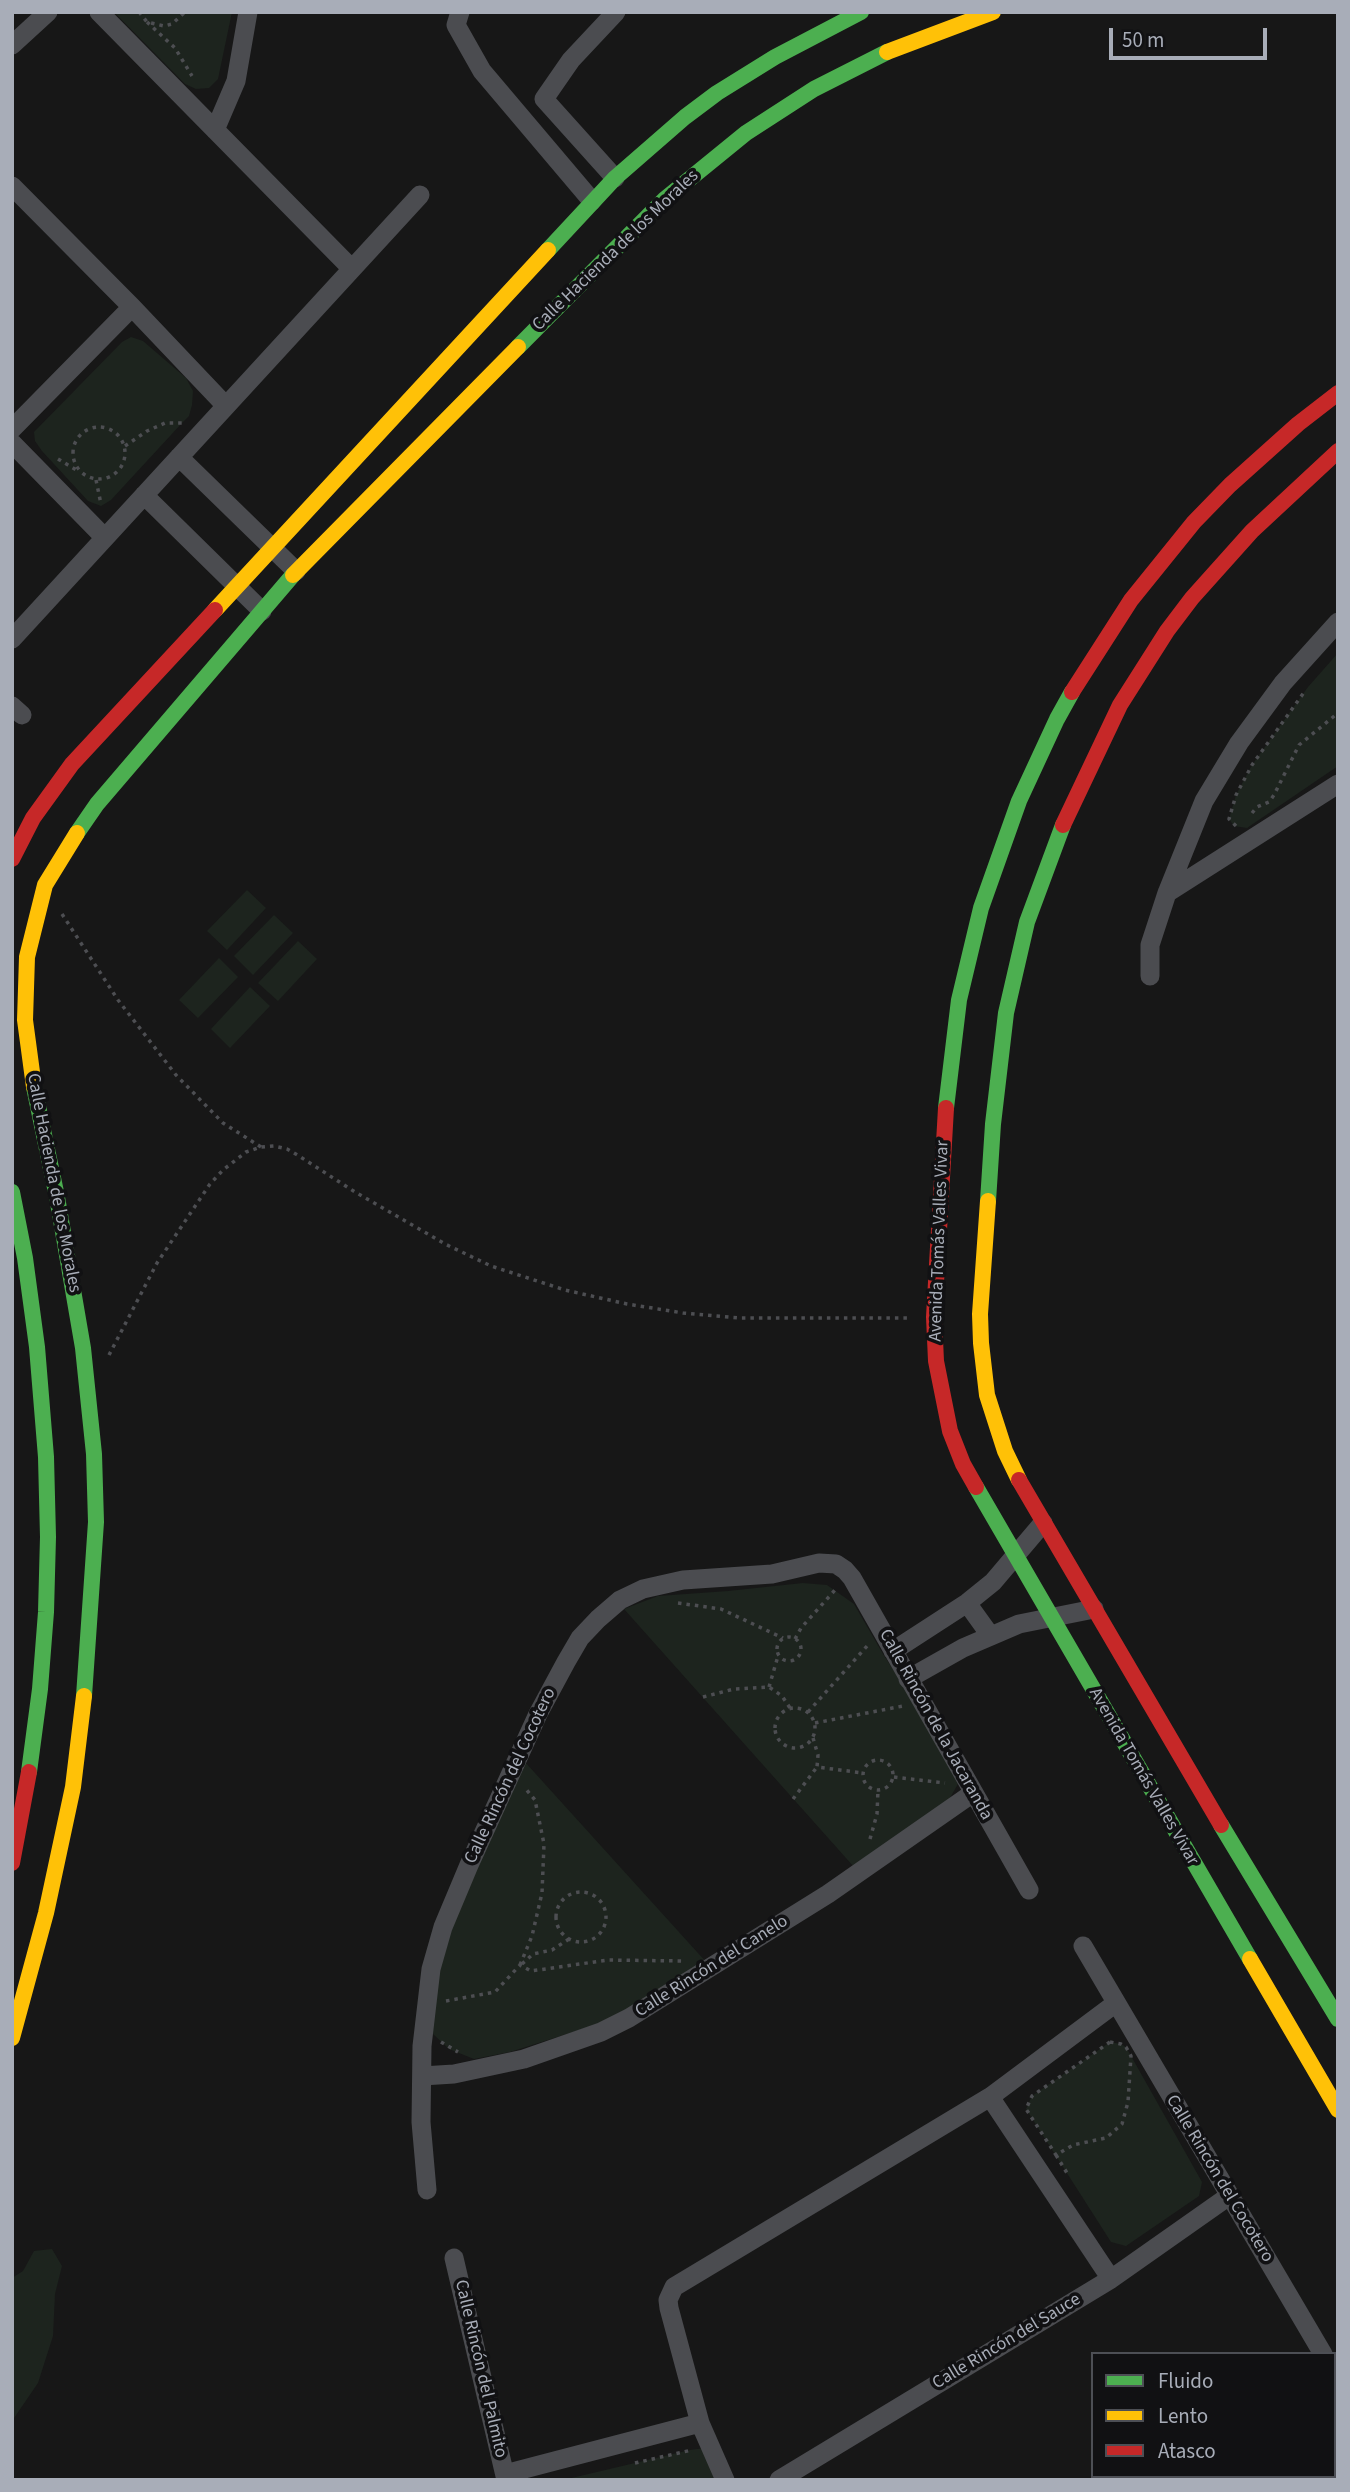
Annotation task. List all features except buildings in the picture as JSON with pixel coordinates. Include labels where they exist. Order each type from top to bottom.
[{"type":"street","points":[[12,45],[48,12]]},
{"type":"street","points":[[99,12],[352,270]]},
{"type":"street","points":[[215,130],[236,81],[248,12]]},
{"type":"street","points":[[460,12],[456,25],[482,71],[592,201]]},
{"type":"street","points":[[615,178],[544,99],[571,60],[617,12]]},
{"type":"street","points":[[12,859],[33,818],[72,764],[615,178],[675,124],[717,93],[775,57],[861,12]]},
{"type":"street","name":"Calle Hacienda de los Morales","points":[[12,2038],[46,1913],[73,1787],[82,1723],[96,1522],[94,1454],[74,1292],[18,992],[20,956],[46,885],[59,859],[97,804],[296,571],[636,226],[717,155],[781,110],[850,69],[942,29],[993,12]]},
{"type":"street","points":[[12,186],[226,407]]},
{"type":"street","points":[[12,639],[420,195]]},
{"type":"street","points":[[12,429],[132,307]]},
{"type":"street","name":"Avenida Tomás Valles Vivar","points":[[1338,393],[1288,432],[1230,485],[1194,522],[1130,600],[1057,719],[1019,801],[981,908],[959,1000],[947,1093],[934,1317],[936,1361],[942,1398],[950,1431],[963,1464],[1015,1558],[1338,2110]]},
{"type":"street","points":[[12,443],[105,538]]},
{"type":"street","points":[[1338,451],[1279,504],[1222,562],[1192,598],[1140,672],[1104,734],[1041,879],[1018,954],[1006,1013],[993,1124],[982,1277],[981,1343],[983,1372],[994,1421],[1005,1451],[1043,1523],[1338,2019]]},
{"type":"street","points":[[179,457],[296,571]]},
{"type":"street","points":[[144,495],[261,611]]},
{"type":"street","points":[[1150,976],[1150,945],[1167,893],[1204,801],[1239,743],[1283,683],[1338,622]]},
{"type":"street","points":[[1167,893],[1338,784]]},
{"type":"street","points":[[12,1192],[42,1299],[47,1587],[32,1757],[12,1863]]},
{"type":"street","points":[[42,1299],[74,1292]]},
{"type":"street","points":[[893,1651],[967,1604],[993,1582],[1043,1523]]},
{"type":"street","name":"Calle Rincón del Cocotero","points":[[427,2190],[421,2122],[422,2076],[427,1995],[443,1927],[538,1714],[580,1638],[620,1600],[643,1589],[683,1580],[772,1574],[819,1563],[836,1564]]},
{"type":"street","name":"Calle Rincón de la Jacaranda","points":[[836,1564],[852,1578],[965,1789],[1029,1890]]},
{"type":"street","points":[[967,1604],[990,1635]]},
{"type":"street","points":[[908,1679],[990,1635],[1049,1616],[1094,1609]]},
{"type":"street","name":"Calle Rincón del Canelo","points":[[422,2076],[477,2070],[524,2059],[601,2032],[629,2018],[828,1895],[965,1789]]},
{"type":"street","name":"Calle Rincón del Cocotero","points":[[1083,1946],[1322,2352]]},
{"type":"street","points":[[725,2480],[700,2423],[668,2308],[668,2300],[674,2287],[990,2097],[1115,2003]]},
{"type":"street","points":[[990,2097],[1111,2279]]},
{"type":"street","name":"Calle Rincón del Sauce","points":[[779,2480],[1111,2279],[1229,2196]]},
{"type":"street","name":"Calle Rincón del Palmito","points":[[454,2258],[505,2477]]},
{"type":"street","points":[[505,2477],[700,2423]]},
{"type":"path","points":[[139,12],[175,48],[191,72],[193,80]]},
{"type":"path","points":[[147,22],[155,25],[172,24],[184,12]]},
{"type":"path","points":[[174,433],[189,416]]},
{"type":"path","points":[[125,446],[165,423],[183,423]]},
{"type":"path","points":[[52,456],[80,472],[96,480],[113,476],[124,463],[125,446],[115,432],[98,427],[89,428],[76,439],[73,456],[80,472]]},
{"type":"path","points":[[96,480],[102,506]]},
{"type":"path","points":[[102,506],[111,500]]},
{"type":"path","points":[[95,503],[102,506]]},
{"type":"path","points":[[1236,795],[1252,765],[1308,687]]},
{"type":"path","points":[[1249,821],[1257,807],[1269,803],[1299,745],[1338,713]]},
{"type":"path","points":[[46,885],[71,932],[93,965],[176,1076],[223,1122],[261,1147]]},
{"type":"path","points":[[105,1363],[157,1264],[210,1184],[246,1152],[274,1146],[287,1149],[445,1244],[491,1266],[565,1290],[683,1313],[740,1318],[934,1317]]},
{"type":"path","points":[[827,1585],[844,1597]]},
{"type":"path","points":[[795,1639],[801,1628],[835,1590]]},
{"type":"path","points":[[669,1604],[681,1602],[721,1609],[783,1638],[795,1639]]},
{"type":"path","points":[[769,1687],[778,1656],[777,1644],[783,1638]]},
{"type":"path","points":[[808,1712],[874,1638]]},
{"type":"path","points":[[778,1656],[789,1661],[799,1656],[801,1648],[795,1639]]},
{"type":"path","points":[[703,1697],[734,1689],[769,1687],[782,1696],[790,1708]]},
{"type":"path","points":[[815,1724],[903,1706]]},
{"type":"path","points":[[793,1799],[817,1767],[818,1755],[813,1737],[815,1724],[808,1712],[797,1707],[784,1710],[776,1720],[778,1739],[789,1747],[796,1748],[809,1743],[813,1737]]},
{"type":"path","points":[[883,1760],[891,1766],[893,1777],[890,1785],[878,1790],[865,1783],[863,1773],[864,1768],[872,1761],[883,1760]]},
{"type":"path","points":[[817,1767],[863,1773]]},
{"type":"path","points":[[893,1777],[965,1789]]},
{"type":"path","points":[[520,1965],[532,1936],[542,1893],[544,1844],[535,1800],[523,1784]]},
{"type":"path","points":[[868,1849],[877,1814],[878,1790]]},
{"type":"path","points":[[445,2001],[495,1992],[533,1954],[552,1950],[569,1939],[585,1941],[599,1934],[605,1911],[597,1898],[581,1892],[566,1897],[560,1903],[556,1919],[558,1927],[569,1939]]},
{"type":"path","points":[[520,1965],[531,1971],[608,1960],[685,1961]]},
{"type":"path","points":[[433,2034],[449,2049],[461,2054]]},
{"type":"path","points":[[1070,2177],[1026,2109],[1031,2096],[1110,2042],[1126,2047],[1138,2067]]},
{"type":"path","points":[[1056,2155],[1073,2145],[1106,2138],[1122,2124],[1128,2102],[1131,2056]]},
{"type":"shaded area","points":[[114,12],[232,12],[218,79],[209,88],[196,89],[185,84]]},
{"type":"shaded area","points":[[131,337],[143,341],[186,378],[193,391],[192,405],[189,416],[111,500],[101,506],[88,501],[42,451],[35,441],[34,432],[122,342]]},
{"type":"shaded area","points":[[1338,653],[1338,766],[1247,828],[1234,826],[1229,819],[1236,795],[1252,765],[1308,687]]},
{"type":"shaded area","points":[[247,890],[266,908],[227,950],[207,931]]},
{"type":"shaded area","points":[[274,915],[293,933],[253,975],[234,956]]},
{"type":"shaded area","points":[[298,941],[317,959],[278,1001],[258,983]]},
{"type":"shaded area","points":[[219,958],[238,977],[198,1018],[179,1000]]},
{"type":"shaded area","points":[[250,987],[270,1006],[230,1048],[211,1029]]},
{"type":"shaded area","points":[[803,1583],[827,1585],[854,1604],[883,1654],[953,1761],[958,1784],[947,1803],[854,1867],[624,1609],[658,1596]]},
{"type":"shaded area","points":[[525,1762],[707,1963],[646,2009],[510,2052],[474,2059],[449,2049],[433,2034],[432,2004],[453,1909]]},
{"type":"shaded area","points":[[1110,2042],[1126,2047],[1202,2182],[1199,2196],[1126,2246],[1111,2242],[1026,2109],[1032,2096]]},
{"type":"shaded area","points":[[52,2249],[62,2266],[55,2294],[53,2336],[38,2383],[12,2421],[12,2278],[23,2271],[34,2251]]},
{"type":"shaded area","points":[[705,2448],[726,2480],[563,2480],[690,2450]]},
{"type":"traffic: fast","points":[[548,250],[615,178],[685,117],[717,93],[775,57],[861,12]]},
{"type":"traffic: fast","points":[[518,347],[665,199],[746,133],[814,89],[887,52]]},
{"type":"traffic: fast","points":[[77,833],[97,804],[293,575]]},
{"type":"traffic: fast","points":[[946,1108],[959,1000],[981,908],[1019,801],[1072,692]]},
{"type":"traffic: fast","points":[[988,1201],[993,1124],[1006,1013],[1027,922],[1063,825]]},
{"type":"traffic: fast","points":[[34,1087],[57,1197],[83,1348],[94,1454],[96,1522],[84,1696]]},
{"type":"traffic: fast","points":[[12,1192],[25,1258],[37,1347],[46,1457],[46,1612],[40,1689],[29,1772]]},
{"type":"traffic: fast","points":[[976,1487],[1250,1959]]},
{"type":"traffic: fast","points":[[1221,1825],[1338,2019]]},
{"type":"traffic: slow","points":[[887,52],[993,12]]},
{"type":"traffic: slow","points":[[215,610],[548,250]]},
{"type":"traffic: slow","points":[[293,575],[518,347]]},
{"type":"traffic: slow","points":[[34,1087],[25,1020],[27,957],[45,885],[77,833]]},
{"type":"traffic: slow","points":[[988,1201],[980,1314],[981,1343],[987,1395],[1005,1451],[1019,1480]]},
{"type":"traffic: slow","points":[[12,2038],[46,1913],[73,1787],[84,1696]]},
{"type":"traffic: slow","points":[[1250,1959],[1338,2110]]},
{"type":"traffic: jam","points":[[1072,692],[1131,600],[1194,522],[1230,485],[1298,424],[1338,393]]},
{"type":"traffic: jam","points":[[1063,825],[1120,705],[1167,631],[1192,598],[1252,531],[1338,451]]},
{"type":"traffic: jam","points":[[12,859],[33,818],[72,764],[215,610]]},
{"type":"traffic: jam","points":[[946,1108],[934,1317],[936,1361],[950,1431],[963,1464],[976,1487]]},
{"type":"traffic: jam","points":[[1019,1480],[1221,1825]]},
{"type":"traffic: jam","points":[[12,1863],[29,1772]]}]
